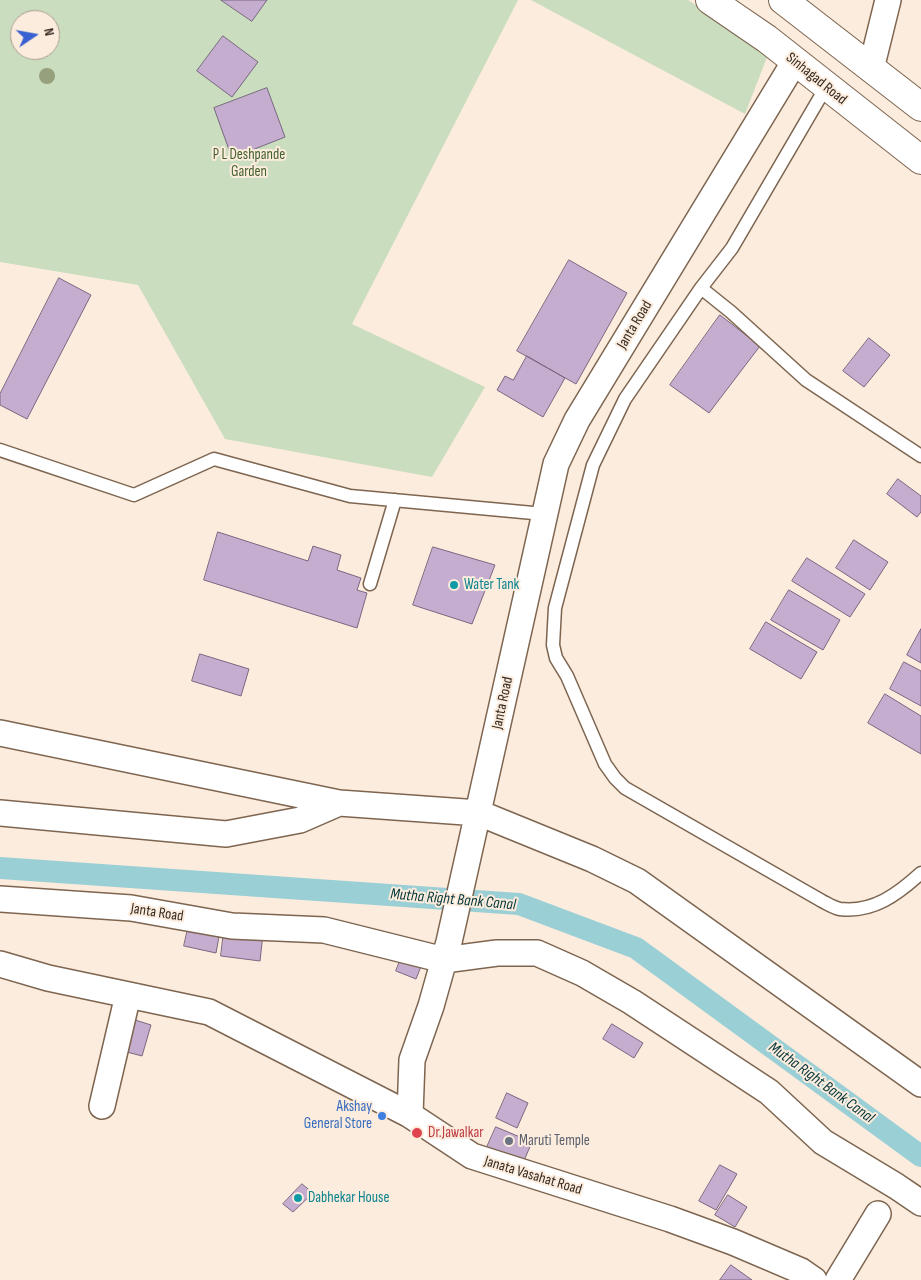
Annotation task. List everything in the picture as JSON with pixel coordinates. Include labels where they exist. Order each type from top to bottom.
[{"type":"main road","name":"Sinhagad Road","points":[[710,0],[767,39],[921,160]]},
{"type":"main road","points":[[784,0],[921,107]]},
{"type":"street","points":[[872,69],[888,0]]},
{"type":"street","name":"Janta Road","points":[[0,899],[130,908],[232,926],[324,930],[446,951],[556,464],[577,420],[795,61]]},
{"type":"street","points":[[0,733],[339,803],[476,822],[592,859],[636,881],[921,1084]]},
{"type":"street","points":[[0,813],[226,834],[300,820],[339,803]]},
{"type":"street","points":[[410,1115],[412,1060],[431,1006],[446,951],[537,953],[582,973],[632,1002],[769,1092],[823,1142],[921,1203]]},
{"type":"street","name":"Janata Vasahat Road","points":[[0,964],[48,978],[208,1012],[410,1115],[472,1156],[680,1222],[801,1271],[814,1280]]},
{"type":"street","points":[[102,1106],[128,995]]},
{"type":"street","points":[[838,1280],[878,1214]]},
{"type":"lane","points":[[826,87],[732,248],[701,288],[626,399],[593,465],[555,608],[552,636],[556,658],[567,676],[605,764],[625,788],[822,901],[838,908],[859,909],[879,903],[902,890],[921,873]]},
{"type":"lane","points":[[701,288],[731,312],[806,380],[921,456]]},
{"type":"lane","points":[[0,450],[134,495],[214,460],[350,496],[544,514]]},
{"type":"lane","points":[[370,584],[395,500]]},
{"type":"green space","name":"P L Deshpande Garden","points":[[0,0],[518,0],[352,324],[485,387],[432,477],[225,439],[138,285],[0,262]]},
{"type":"green space","points":[[531,0],[688,0],[769,52],[745,114]]},
{"type":"building","points":[[221,0],[267,0],[252,21]]},
{"type":"building","points":[[223,36],[258,62],[232,97],[197,71]]},
{"type":"building","points":[[267,88],[285,137],[232,158],[214,108]]},
{"type":"building","points":[[569,260],[627,293],[576,384],[517,351]]},
{"type":"building","points":[[59,278],[91,295],[27,419],[0,405],[0,394]]},
{"type":"building","points":[[720,315],[760,346],[709,413],[670,385]]},
{"type":"building","points":[[869,338],[890,355],[864,387],[843,371]]},
{"type":"building","points":[[527,356],[565,378],[543,417],[497,390],[505,376],[513,380]]},
{"type":"building","points":[[898,479],[921,496],[921,512],[917,517],[887,494]]},
{"type":"building","points":[[218,532],[308,561],[313,546],[341,555],[337,570],[361,578],[357,590],[367,593],[357,628],[204,580]]},
{"type":"building","points":[[854,540],[888,562],[870,590],[836,568]]},
{"type":"building","name":"Water Tank","points":[[433,547],[495,565],[472,624],[413,605]]},
{"type":"building","points":[[807,558],[865,594],[850,617],[792,581]]},
{"type":"building","points":[[789,590],[840,620],[823,650],[771,620]]},
{"type":"building","points":[[766,622],[817,652],[801,679],[750,649]]},
{"type":"building","points":[[921,629],[921,663],[907,655]]},
{"type":"building","points":[[200,654],[249,669],[241,696],[192,681]]},
{"type":"building","points":[[904,662],[921,671],[921,706],[890,689]]},
{"type":"building","points":[[885,694],[921,716],[921,754],[868,723]]},
{"type":"building","points":[[189,924],[220,931],[216,953],[184,946]]},
{"type":"building","points":[[224,930],[263,934],[260,961],[221,956]]},
{"type":"building","points":[[402,956],[422,964],[416,979],[396,971]]},
{"type":"building","points":[[132,1019],[151,1025],[142,1056],[123,1051]]},
{"type":"building","points":[[612,1024],[643,1043],[634,1058],[603,1039]]},
{"type":"building","points":[[507,1093],[528,1103],[517,1128],[496,1118]]},
{"type":"building","points":[[496,1127],[532,1142],[523,1163],[487,1147]]},
{"type":"building","points":[[720,1165],[737,1174],[716,1210],[699,1201]]},
{"type":"building","name":"Dabhekar House","points":[[302,1184],[313,1193],[293,1212],[283,1204]]},
{"type":"building","points":[[728,1195],[747,1207],[735,1227],[715,1215]]},
{"type":"building","points":[[731,1265],[752,1280],[720,1280]]},
{"type":"waterway","name":"Mutha Right Bank Canal","points":[[0,868],[519,904],[636,948],[921,1156]]},
{"type":"place","name":"Water Tank","points":[[454,585]]},
{"type":"place","name":"Akshay General Store","points":[[382,1116]]},
{"type":"place","name":"Dr.Jawalkar","points":[[417,1133]]},
{"type":"place","name":"Maruti Temple","points":[[509,1141]]},
{"type":"place","name":"Dabhekar House","points":[[298,1198]]}]
